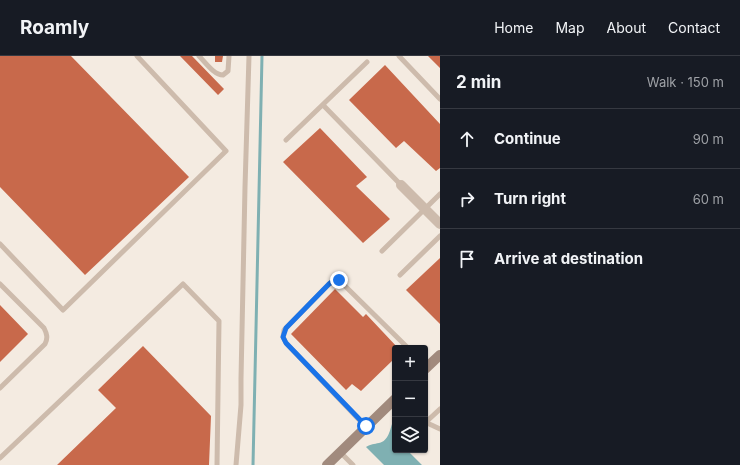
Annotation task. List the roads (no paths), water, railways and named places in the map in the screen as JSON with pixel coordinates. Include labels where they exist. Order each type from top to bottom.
[{"type":"street","points":[[401,185],[440,224]]},
{"type":"street","points":[[428,365],[440,355]]},
{"type":"street","points":[[326,465],[392,402]]},
{"type":"lane","points":[[0,244],[63,310],[226,151],[137,56]]},
{"type":"lane","points":[[199,56],[215,72],[223,75],[228,71],[229,56]]},
{"type":"lane","points":[[236,465],[241,405],[244,187],[249,56]]},
{"type":"lane","points":[[399,56],[440,99]]},
{"type":"lane","points":[[286,140],[367,62]]},
{"type":"lane","points":[[323,105],[401,185]]},
{"type":"lane","points":[[382,251],[424,208],[440,194]]},
{"type":"lane","points":[[400,275],[440,236]]},
{"type":"lane","points":[[366,426],[286,343],[283,337],[284,330],[332,281],[337,280],[341,282],[405,345]]},
{"type":"lane","points":[[0,284],[44,328],[47,334],[45,344],[0,388]]},
{"type":"lane","points":[[0,458],[183,284],[219,321],[217,465]]},
{"type":"lane","points":[[428,420],[440,409]]},
{"type":"lane","points":[[428,423],[440,429]]},
{"type":"lane","points":[[340,452],[353,465]]},
{"type":"water","points":[[392,424],[392,453],[410,453],[422,465],[384,465],[366,447],[382,442],[389,434]]},
{"type":"waterway","points":[[253,465],[262,56]]}]
